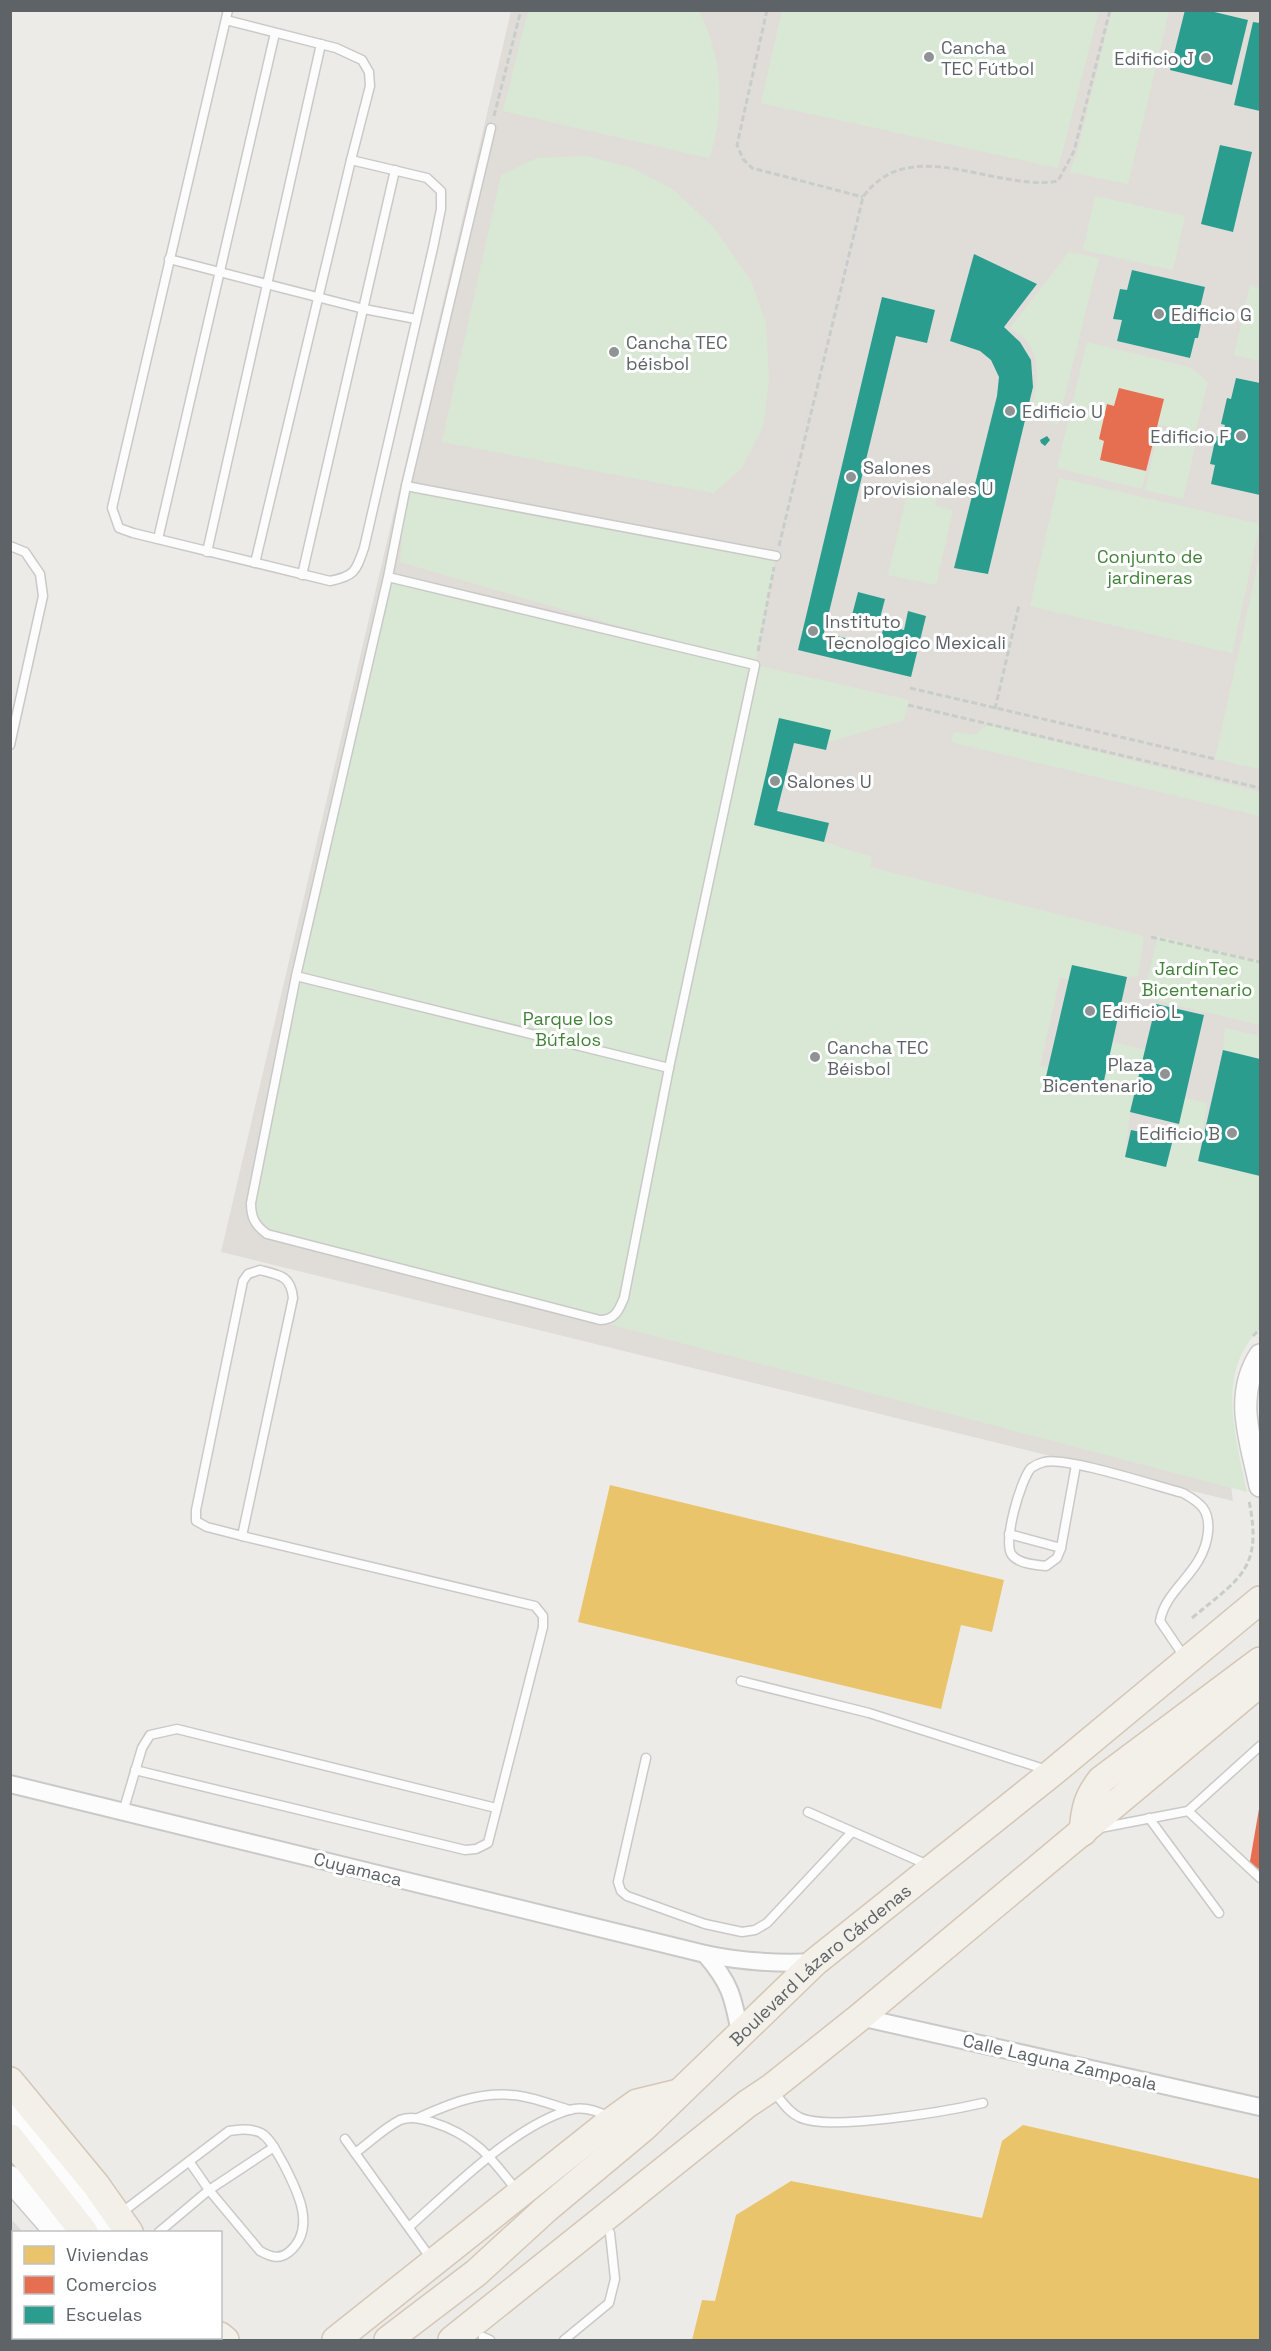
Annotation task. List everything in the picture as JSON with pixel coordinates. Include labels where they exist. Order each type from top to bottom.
[{"type":"main road","name":"Boulevard Lázaro Cárdenas","points":[[388,2340],[476,2273],[546,2209],[643,2128],[815,1962],[1053,1772],[1260,1600]]},
{"type":"main road","points":[[452,2340],[747,2104],[771,2088],[860,2017],[1260,1681]]},
{"type":"main road","points":[[10,2081],[96,2185],[117,2227]]},
{"type":"main road","points":[[336,2340],[637,2103],[679,2093]]},
{"type":"main road","points":[[10,2115],[117,2227]]},
{"type":"main road","points":[[10,2138],[83,2231]]},
{"type":"main road","points":[[484,2339],[610,2233],[660,2175]]},
{"type":"main road","points":[[10,2178],[56,2231]]},
{"type":"main road","points":[[314,2340],[358,2322]]},
{"type":"street","points":[[1259,1476],[1245,1414],[1245,1397],[1247,1382],[1260,1354]]},
{"type":"street","name":"Cuyamaca","points":[[10,1784],[705,1954],[750,1962],[778,1964],[815,1962]]},
{"type":"street","points":[[705,1954],[724,1976],[734,2002],[740,2033]]},
{"type":"street","name":"Calle Laguna Zampoala","points":[[860,2017],[1260,2107]]},
{"type":"lane","points":[[255,563],[351,160],[370,86],[369,72],[362,60],[321,44],[275,33],[227,15],[112,508],[119,528],[207,552],[330,581],[346,578],[356,571],[364,548],[441,209],[441,191],[427,178],[351,160]]},
{"type":"lane","points":[[158,539],[275,33]]},
{"type":"lane","points":[[207,552],[321,44]]},
{"type":"lane","points":[[388,577],[755,665],[669,1068],[624,1298],[614,1316],[609,1320],[600,1320],[267,1234],[254,1222],[251,1203],[296,976],[388,577],[406,486],[491,128]]},
{"type":"lane","points":[[302,575],[395,170]]},
{"type":"lane","points":[[169,258],[364,309],[416,319]]},
{"type":"lane","points":[[406,486],[776,556]]},
{"type":"lane","points":[[10,546],[25,552],[40,574],[43,596],[10,745]]},
{"type":"lane","points":[[296,976],[669,1068]]},
{"type":"lane","points":[[135,1770],[465,1850],[476,1849],[488,1843],[543,1627],[543,1616],[535,1606],[242,1536],[207,1527],[196,1521],[196,1510],[243,1281],[248,1274],[260,1270],[283,1276],[292,1286],[294,1298],[242,1536]]},
{"type":"lane","points":[[1076,1465],[1061,1548],[1057,1558],[1046,1566],[1027,1563],[1010,1553],[1009,1534],[1022,1484],[1032,1467],[1044,1461],[1076,1465],[1183,1493],[1197,1501],[1204,1508],[1209,1520],[1207,1542],[1198,1564],[1168,1600],[1160,1621],[1186,1661]]},
{"type":"lane","points":[[1009,1534],[1061,1548]]},
{"type":"lane","points":[[741,1682],[869,1713],[1053,1772]]},
{"type":"lane","points":[[123,1812],[141,1748],[150,1735],[177,1729],[496,1808]]},
{"type":"lane","points":[[1083,1832],[1188,1811],[1260,1746]]},
{"type":"lane","points":[[646,1758],[618,1881],[621,1891],[640,1902],[705,1924],[742,1932],[755,1930],[767,1923],[852,1832]]},
{"type":"lane","points":[[1188,1811],[1259,1879]]},
{"type":"lane","points":[[808,1812],[934,1868]]},
{"type":"lane","points":[[1149,1818],[1220,1913]]},
{"type":"lane","points":[[771,2088],[786,2107],[798,2117],[811,2121],[840,2122],[945,2112],[983,2103]]},
{"type":"lane","points":[[355,2153],[402,2119],[418,2118],[463,2099],[489,2095],[514,2095],[570,2110],[594,2109],[614,2120]]},
{"type":"lane","points":[[409,2227],[490,2156],[540,2124],[570,2110]]},
{"type":"lane","points":[[418,2118],[452,2128],[472,2140],[490,2156],[519,2194]]},
{"type":"lane","points":[[117,2227],[189,2162],[229,2131],[249,2130],[262,2133],[274,2147],[300,2197],[303,2227],[299,2241],[280,2258],[260,2252],[189,2162]]},
{"type":"lane","points":[[345,2139],[434,2263]]},
{"type":"lane","points":[[160,2231],[209,2190],[274,2147]]},
{"type":"lane","points":[[564,2340],[609,2303],[615,2279],[610,2233]]},
{"type":"path","points":[[491,128],[521,10]]},
{"type":"path","points":[[767,10],[737,145],[743,159],[753,168],[863,197]]},
{"type":"path","points":[[755,665],[776,556],[863,197],[873,184],[887,175],[905,167],[925,164],[1020,182],[1040,184],[1058,181],[1074,151],[1110,10]]},
{"type":"path","points":[[995,709],[1019,605]]},
{"type":"path","points":[[910,688],[1215,759]]},
{"type":"path","points":[[908,705],[1260,788]]},
{"type":"path","points":[[1151,937],[1260,962]]},
{"type":"shaded area","name":"Instituto Tecnologico Mexicali","points":[[511,11],[1260,11],[1260,1327],[1232,1339],[1227,1455],[1233,1501],[221,1252]]},
{"type":"shaded area","points":[[11,2219],[22,2231],[12,2231],[12,2339],[125,2340],[11,2340]]},
{"type":"green space","points":[[1112,10],[1169,11],[1128,184],[1070,172],[1077,153]]},
{"type":"green space","points":[[528,11],[699,11],[713,46],[719,83],[718,121],[709,158],[503,111]]},
{"type":"green space","name":"Cancha TEC Fútbol","points":[[782,11],[1099,11],[1058,168],[761,103]]},
{"type":"green space","name":"Cancha TEC béisbol","points":[[587,156],[632,168],[674,190],[715,229],[751,281],[766,323],[769,381],[763,426],[742,468],[713,493],[442,442],[501,175],[537,158]]},
{"type":"green space","points":[[1095,196],[1185,216],[1173,270],[1083,250]]},
{"type":"green space","points":[[1069,252],[1099,258],[1058,424],[1031,417],[1037,376],[1035,356],[1025,339],[1010,328]]},
{"type":"green space","points":[[1250,285],[1260,288],[1260,361],[1234,355]]},
{"type":"green space","points":[[1087,342],[1189,367],[1208,382],[1195,433],[1157,424],[1163,399],[1119,388],[1114,406],[1107,405],[1099,439],[1104,441],[1100,460],[1146,471],[1142,489],[1057,468]]},
{"type":"green space","points":[[1158,433],[1196,442],[1183,499],[1145,490]]},
{"type":"green space","name":"Conjunto de jardineras","points":[[1059,478],[1260,524],[1232,653],[1030,606]]},
{"type":"green space","points":[[910,482],[939,488],[935,506],[953,510],[936,585],[888,575]]},
{"type":"green space","name":"Parque los Búfalos","points":[[406,486],[776,556],[755,665],[909,700],[904,720],[828,742],[831,731],[779,718],[754,825],[824,842],[872,857],[870,867],[1144,936],[1138,976],[1127,977],[1072,965],[1068,979],[1060,977],[1040,1066],[1048,1068],[1046,1081],[1101,1094],[1113,1042],[1145,1050],[1130,1112],[1125,1157],[1166,1167],[1185,1098],[1207,1103],[1198,1161],[1260,1176],[1260,1329],[1246,1346],[1237,1365],[1232,1406],[1234,1428],[1247,1492],[267,1234],[251,1212],[296,976],[388,577],[736,660],[400,562]]},
{"type":"green space","points":[[1260,555],[1260,769],[1215,759]]},
{"type":"green space","points":[[987,725],[1260,792],[1260,816],[951,742],[954,732],[975,735]]},
{"type":"green space","name":"JardínTec Bicentenario","points":[[1158,936],[1260,961],[1260,1025],[1143,997]]},
{"type":"green space","points":[[1225,1028],[1260,1036],[1260,1059],[1223,1050]]},
{"type":"building: Viviendas","points":[[610,1485],[1004,1580],[992,1632],[961,1625],[941,1709],[578,1622]]},
{"type":"building: Viviendas","points":[[1023,2125],[1260,2179],[1260,2340],[692,2340],[702,2300],[715,2301],[736,2215],[791,2181],[982,2218],[1002,2141]]},
{"type":"building: Comercios","points":[[1119,388],[1164,399],[1146,471],[1100,460],[1104,441],[1099,439],[1107,404],[1114,406]]},
{"type":"building: Comercios","points":[[1260,1810],[1260,1869],[1249,1867]]},
{"type":"building: Escuelas","name":"Edificio J","points":[[1185,10],[1206,10],[1248,20],[1232,85],[1170,70]]},
{"type":"building: Escuelas","points":[[1253,22],[1260,23],[1260,111],[1234,105]]},
{"type":"building: Escuelas","points":[[1220,145],[1252,152],[1233,232],[1201,224]]},
{"type":"building: Escuelas","name":"Edificio U","points":[[974,254],[1037,284],[1004,327],[1020,342],[1031,360],[1033,387],[988,574],[954,568],[997,396],[999,377],[991,360],[980,351],[950,341]]},
{"type":"building: Escuelas","name":"Edificio G","points":[[1132,270],[1205,287],[1200,308],[1204,309],[1198,338],[1195,338],[1190,358],[1117,341],[1122,320],[1113,319],[1120,289],[1127,290]]},
{"type":"building: Escuelas","name":"Salones provisionales U","points":[[882,297],[935,310],[927,343],[896,336],[824,633],[879,646],[884,625],[904,630],[908,611],[926,616],[911,677],[798,650]]},
{"type":"building: Escuelas","name":"Edificio F","points":[[1236,378],[1260,383],[1260,495],[1211,484],[1215,465],[1210,464],[1216,436],[1222,437],[1225,425],[1221,424],[1227,398],[1231,399]]},
{"type":"building: Escuelas","points":[[1047,436],[1050,440],[1045,446],[1040,440]]},
{"type":"building: Escuelas","points":[[858,592],[885,599],[878,626],[851,619]]},
{"type":"building: Escuelas","name":"Salones U","points":[[779,718],[831,730],[826,750],[794,743],[777,811],[829,823],[824,842],[754,825]]},
{"type":"building: Escuelas","name":"Edificio L","points":[[1072,965],[1127,977],[1101,1094],[1045,1081]]},
{"type":"building: Escuelas","name":"Plaza Bicentenario","points":[[1156,1004],[1204,1015],[1179,1124],[1130,1112]]},
{"type":"building: Escuelas","name":"Edificio B","points":[[1223,1050],[1260,1059],[1260,1176],[1198,1161]]},
{"type":"building: Escuelas","points":[[1131,1130],[1173,1139],[1166,1167],[1125,1157]]},
{"type":"place","name":"Cancha TEC Fútbol","points":[[929,57]]},
{"type":"place","name":"Edificio J","points":[[1206,58]]},
{"type":"place","name":"Edificio G","points":[[1159,314]]},
{"type":"place","name":"Cancha TEC béisbol","points":[[614,352]]},
{"type":"place","name":"Edificio U","points":[[1010,411]]},
{"type":"place","name":"Edificio F","points":[[1241,436]]},
{"type":"place","name":"Salones provisionales U","points":[[851,477]]},
{"type":"place","name":"Instituto Tecnologico Mexicali","points":[[813,631]]},
{"type":"place","name":"Salones U","points":[[775,781]]},
{"type":"place","name":"Edificio L","points":[[1090,1011]]},
{"type":"place","name":"Cancha TEC Béisbol","points":[[815,1057]]},
{"type":"place","name":"Plaza Bicentenario","points":[[1165,1074]]},
{"type":"place","name":"Edificio B","points":[[1232,1133]]}]
